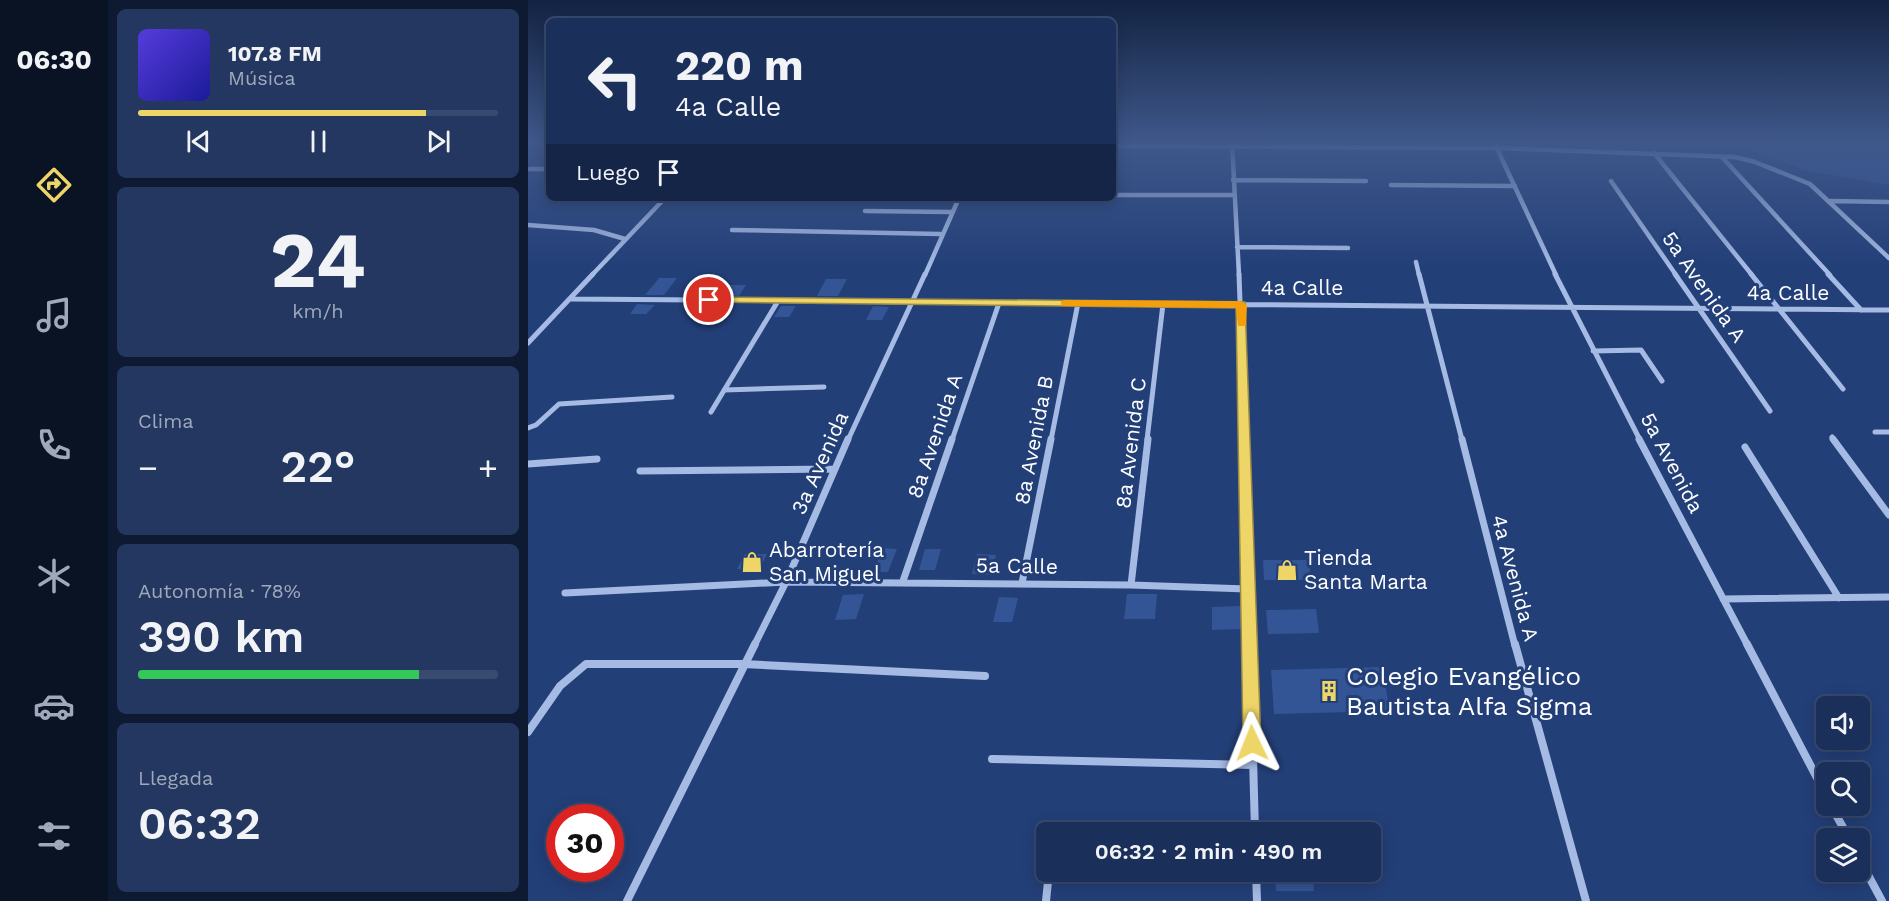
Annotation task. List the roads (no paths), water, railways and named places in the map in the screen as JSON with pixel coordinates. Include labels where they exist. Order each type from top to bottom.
[{"type":"street","points":[[1233,184],[1241,305],[1255,822]]},
{"type":"street","name":"5a Avenida A","points":[[1613,184],[1770,411]]},
{"type":"street","points":[[1679,184],[1843,389]]},
{"type":"street","points":[[1746,184],[1862,310]]},
{"type":"street","points":[[1810,184],[1889,258]]},
{"type":"street","points":[[1391,185],[1515,186]]},
{"type":"street","name":"5a Avenida","points":[[1515,186],[1570,306],[1816,776]]},
{"type":"street","points":[[1116,195],[1233,195]]},
{"type":"street","points":[[528,344],[661,201]]},
{"type":"street","name":"3a Avenida","points":[[627,901],[743,664],[786,582],[834,469],[913,302],[957,201]]},
{"type":"street","points":[[1829,201],[1889,202]]},
{"type":"street","points":[[866,211],[951,212]]},
{"type":"street","points":[[528,225],[594,230],[625,239]]},
{"type":"street","points":[[732,230],[941,234]]},
{"type":"street","points":[[1237,247],[1348,248]]},
{"type":"street","name":"4a Avenida A","points":[[1416,262],[1535,721],[1586,901]]},
{"type":"street","name":"4a Calle","points":[[571,299],[1889,310]]},
{"type":"street","points":[[711,411],[778,301]]},
{"type":"street","name":"8a Avenida A","points":[[903,581],[999,303]]},
{"type":"street","name":"8a Avenida B","points":[[1022,583],[1078,303]]},
{"type":"street","name":"8a Avenida C","points":[[1131,585],[1163,304]]},
{"type":"street","points":[[1593,351],[1641,350],[1662,381]]},
{"type":"street","points":[[724,390],[824,387]]},
{"type":"street","points":[[528,428],[559,404],[672,397]]},
{"type":"street","points":[[1875,432],[1889,432]]},
{"type":"street","points":[[1832,437],[1889,514]]},
{"type":"street","points":[[1745,447],[1839,598]]},
{"type":"street","points":[[528,464],[597,459]]},
{"type":"street","points":[[640,471],[834,469]]},
{"type":"street","name":"5a Calle","points":[[565,593],[786,582],[903,581],[1247,589]]},
{"type":"street","points":[[1723,599],[1889,597]]},
{"type":"street","points":[[528,732],[554,689],[570,674],[586,664],[743,664],[985,676]]},
{"type":"street","points":[[992,759],[1253,765]]},
{"type":"street","points":[[1870,879],[1882,901]]},
{"type":"street","points":[[1046,901],[1048,882]]},
{"type":"street","points":[[1256,882],[1257,901]]},
{"type":"place","name":"Abarrotería San Miguel","points":[[752,562]]},
{"type":"place","name":"Tienda Santa Marta","points":[[1287,570]]},
{"type":"place","name":"Colegio Evangélico Bautista Alfa Sigma","points":[[1329,691]]}]
